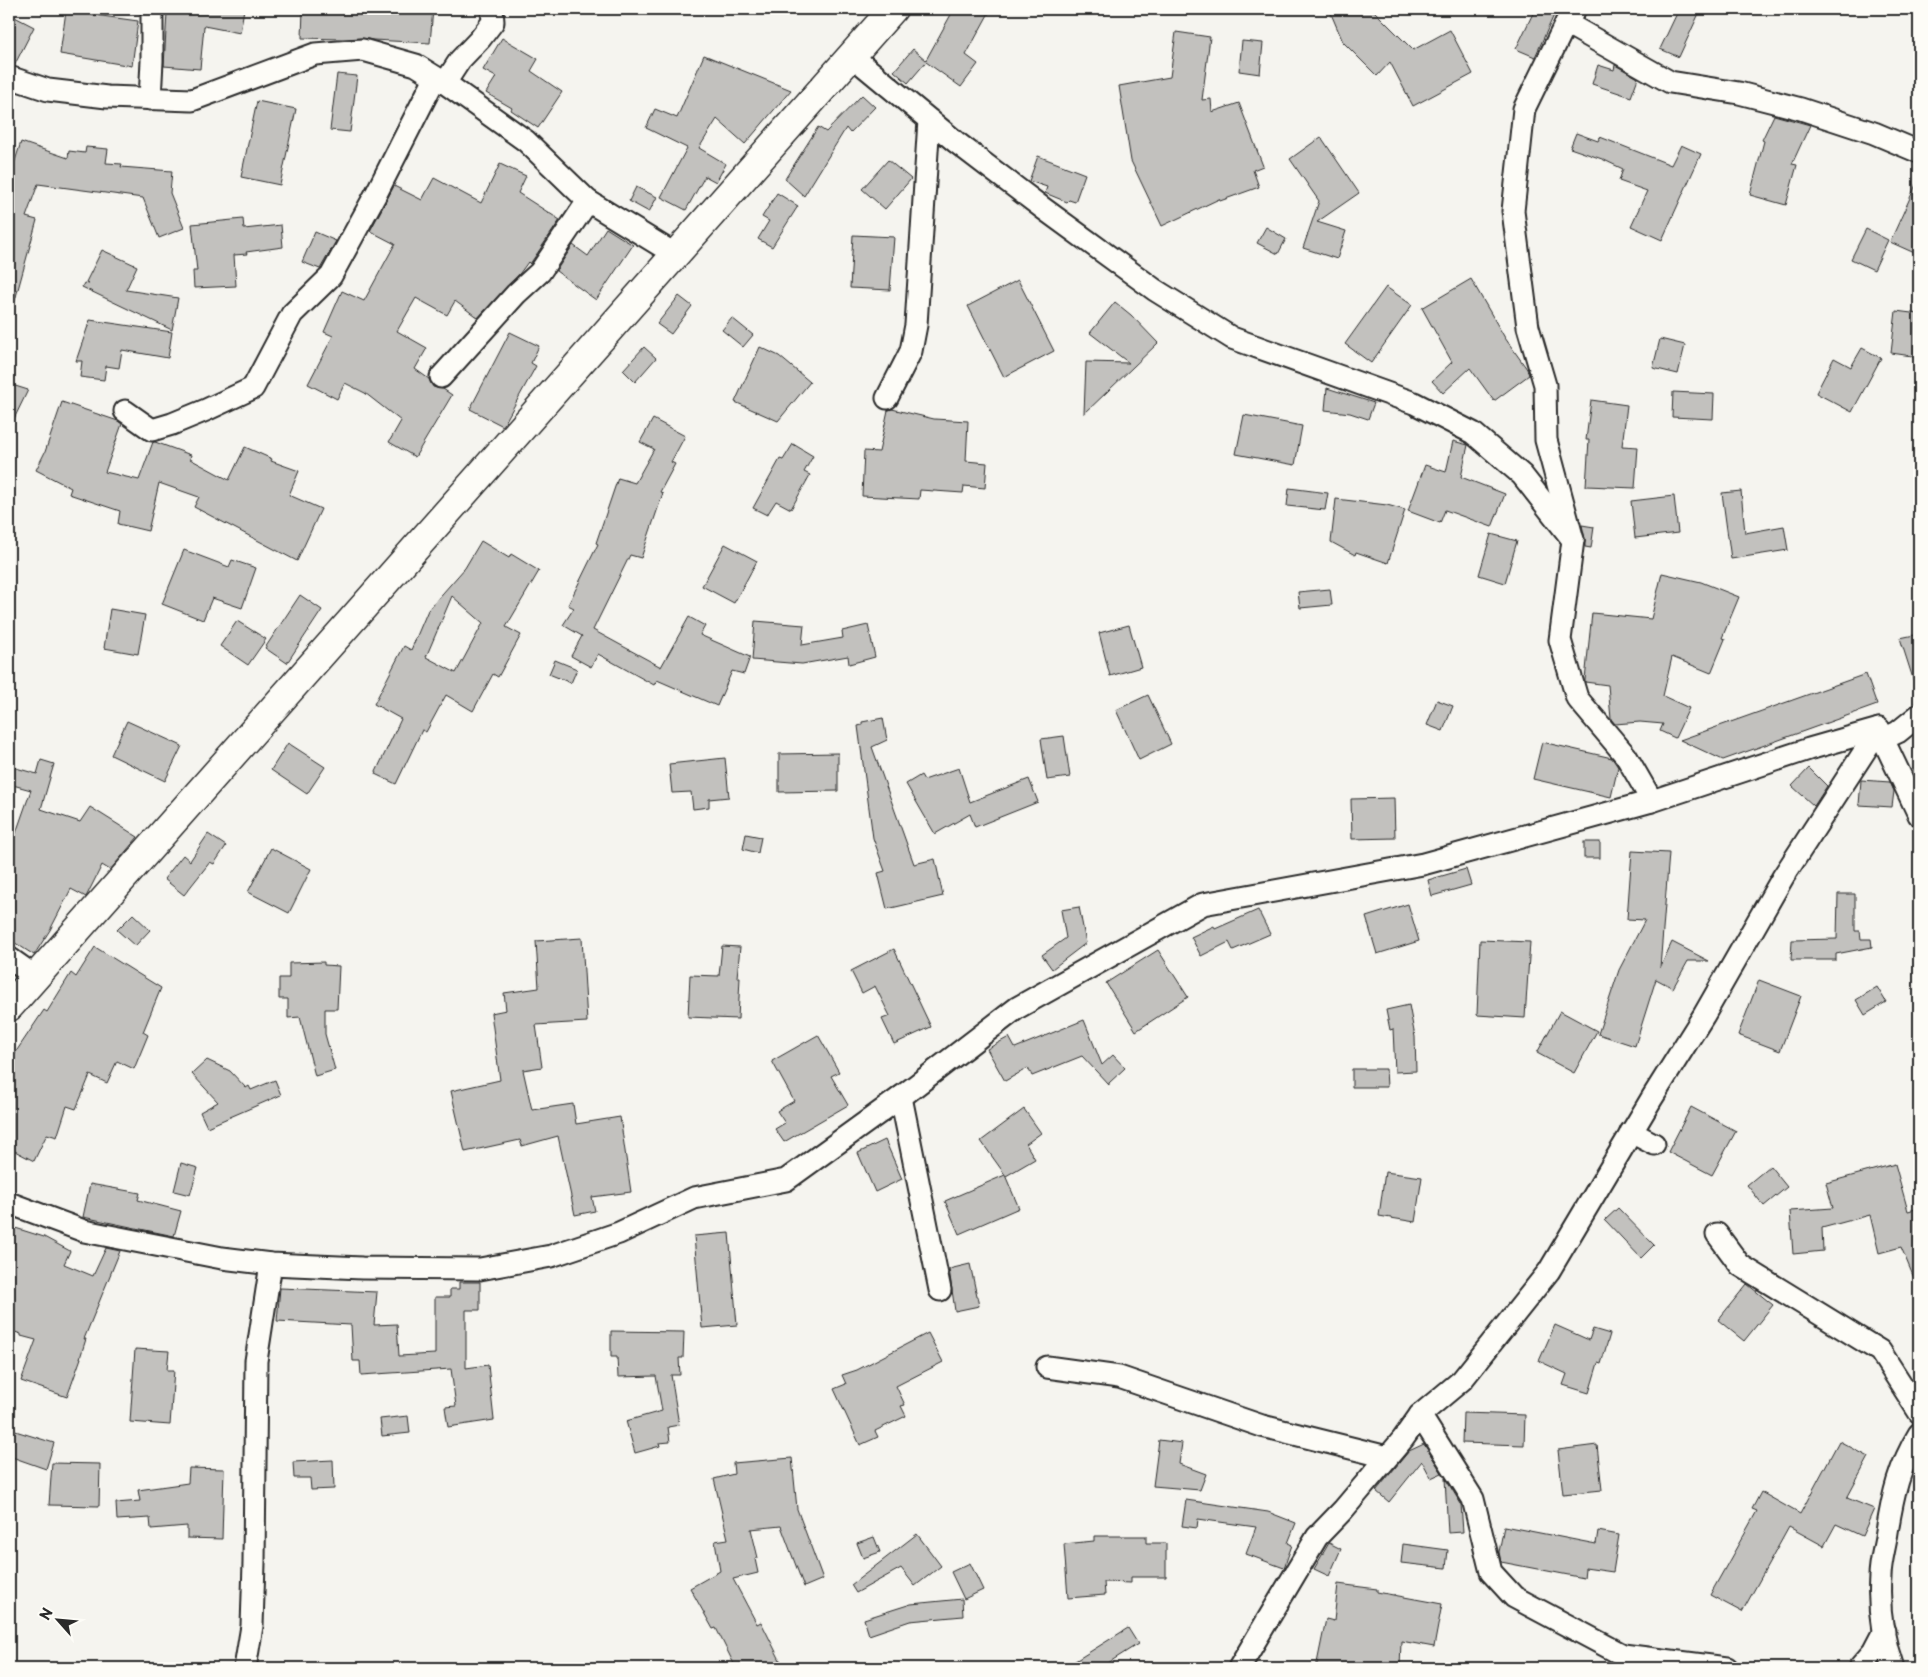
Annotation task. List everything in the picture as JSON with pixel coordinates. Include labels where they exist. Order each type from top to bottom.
[{"type":"main road","points":[[9,1007],[894,9]]},
{"type":"street","points":[[150,99],[152,9]]},
{"type":"street","points":[[125,411],[152,430],[189,417],[253,388],[292,314],[331,276],[440,81],[480,39],[493,22],[492,9]]},
{"type":"street","points":[[1652,801],[1626,756],[1578,698],[1560,640],[1574,540],[1546,440],[1545,385],[1528,327],[1513,211],[1524,109],[1571,16],[1670,82],[1739,93],[1800,109],[1874,133],[1919,152]]},
{"type":"street","points":[[9,77],[48,90],[107,97],[192,100],[315,54],[363,50],[416,65],[526,141],[588,201],[676,255]]},
{"type":"street","points":[[852,56],[978,159],[1155,290],[1232,338],[1414,403],[1472,433],[1522,475],[1574,540]]},
{"type":"street","points":[[887,398],[911,351],[916,325],[929,120]]},
{"type":"street","points":[[441,376],[516,294],[540,272],[588,201]]},
{"type":"street","points":[[9,1203],[84,1231],[222,1258],[271,1264],[362,1268],[480,1269],[551,1256],[619,1233],[694,1198],[786,1180],[901,1097],[1017,1008],[1203,904],[1423,864],[1652,801],[1808,749],[1898,732],[1919,715]]},
{"type":"street","points":[[1881,734],[1919,815]]},
{"type":"street","points":[[1239,1668],[1317,1537],[1343,1510],[1420,1415],[1462,1380],[1549,1271],[1631,1132],[1704,1016],[1783,877],[1881,734]]},
{"type":"street","points":[[9,958],[36,977]]},
{"type":"street","points":[[901,1097],[940,1290]]},
{"type":"street","points":[[1631,1132],[1654,1144]]},
{"type":"street","points":[[1717,1234],[1740,1265],[1880,1351],[1919,1412]]},
{"type":"street","points":[[245,1668],[252,1626],[256,1360],[271,1264]]},
{"type":"street","points":[[1047,1367],[1119,1377],[1262,1426],[1387,1457]]},
{"type":"street","points":[[1420,1415],[1473,1499],[1491,1572],[1514,1597],[1623,1655],[1727,1668]]},
{"type":"street","points":[[1893,1668],[1888,1653],[1881,1615],[1880,1577],[1896,1483],[1908,1453],[1919,1434]]},
{"type":"street","points":[[1859,1668],[1873,1652],[1884,1631]]},
{"type":"building","points":[[193,9],[244,9],[240,33],[204,26],[200,69],[164,66],[167,12],[193,14]]},
{"type":"building","points":[[303,9],[433,9],[430,43],[362,38],[302,38]]},
{"type":"building","points":[[954,9],[991,9],[966,55],[978,64],[961,87],[926,62],[908,83],[894,71],[913,49],[926,60]]},
{"type":"building","points":[[1329,9],[1372,9],[1413,50],[1450,30],[1473,74],[1413,106],[1390,62],[1377,76],[1343,42]]},
{"type":"building","points":[[1535,9],[1540,9],[1554,15],[1535,57],[1516,49]]},
{"type":"building","points":[[1679,9],[1701,9],[1679,57],[1660,49]]},
{"type":"building","points":[[66,11],[138,21],[132,66],[60,54]]},
{"type":"building","points":[[9,14],[34,27],[14,66],[9,65]]},
{"type":"building","points":[[1176,32],[1210,37],[1202,100],[1211,99],[1212,112],[1239,103],[1263,166],[1253,170],[1259,187],[1220,201],[1219,199],[1162,226],[1131,161],[1119,86],[1170,77]]},
{"type":"building","points":[[502,38],[538,59],[531,71],[562,92],[538,128],[511,110],[512,108],[486,93],[496,77],[483,70]]},
{"type":"building","points":[[1242,41],[1263,43],[1260,74],[1239,71]]},
{"type":"building","points":[[704,55],[791,90],[745,144],[717,119],[699,148],[726,164],[716,182],[705,176],[686,210],[661,197],[687,148],[646,128],[655,109],[677,118]]},
{"type":"building","points":[[1598,65],[1614,70],[1615,65],[1638,78],[1631,97],[1592,84]]},
{"type":"building","points":[[337,74],[357,76],[350,132],[330,130]]},
{"type":"building","points":[[862,95],[875,107],[850,133],[846,128],[804,196],[785,179],[818,127],[826,132]]},
{"type":"building","points":[[257,101],[296,109],[280,185],[241,177]]},
{"type":"building","points":[[1774,115],[1810,125],[1792,164],[1797,165],[1786,205],[1750,195],[1764,141],[1762,140]]},
{"type":"building","points":[[1576,133],[1598,141],[1600,137],[1671,165],[1681,145],[1701,154],[1662,240],[1631,226],[1647,191],[1619,181],[1623,169],[1602,159],[1570,148]]},
{"type":"building","points":[[1321,137],[1359,193],[1317,222],[1346,231],[1337,259],[1303,248],[1319,201],[1290,159]]},
{"type":"building","points":[[21,142],[68,158],[69,151],[85,153],[86,147],[108,149],[106,163],[122,164],[121,167],[172,171],[170,193],[184,228],[159,238],[143,198],[38,184],[26,217],[37,220],[14,304],[9,303],[9,162],[14,164]]},
{"type":"building","points":[[1038,156],[1085,174],[1075,202],[1069,200],[1067,202],[1045,193],[1047,187],[1029,181]]},
{"type":"building","points":[[888,160],[911,179],[885,209],[862,189]]},
{"type":"building","points":[[500,164],[526,176],[518,193],[560,220],[530,264],[528,262],[478,318],[455,301],[447,315],[416,298],[397,331],[427,348],[415,369],[429,379],[433,387],[443,389],[452,395],[415,457],[389,442],[401,421],[365,393],[345,383],[337,399],[308,384],[333,336],[324,332],[342,291],[364,301],[395,244],[370,231],[394,186],[422,200],[434,178],[481,203]]},
{"type":"building","points":[[1919,178],[1919,255],[1890,242]]},
{"type":"building","points":[[636,187],[657,197],[649,212],[629,201]]},
{"type":"building","points":[[777,193],[798,206],[772,247],[758,239],[769,221],[762,217]]},
{"type":"building","points":[[243,219],[244,229],[281,225],[283,247],[234,255],[236,286],[194,288],[193,271],[197,271],[192,224]]},
{"type":"building","points":[[1266,227],[1286,239],[1278,254],[1257,243]]},
{"type":"building","points":[[606,228],[633,245],[596,300],[556,271],[573,245],[588,256]]},
{"type":"building","points":[[1866,229],[1888,240],[1874,270],[1851,259]]},
{"type":"building","points":[[315,232],[336,241],[320,269],[302,262]]},
{"type":"building","points":[[853,235],[894,237],[890,290],[850,288]]},
{"type":"building","points":[[102,250],[137,266],[126,290],[178,298],[172,330],[82,287],[84,283],[89,284],[86,282]]},
{"type":"building","points":[[1471,279],[1529,375],[1494,401],[1470,368],[1443,393],[1432,381],[1452,362],[1422,308]]},
{"type":"building","points":[[1018,280],[1054,351],[1004,377],[968,306]]},
{"type":"building","points":[[1386,287],[1412,305],[1371,363],[1345,344]]},
{"type":"building","points":[[679,296],[692,306],[671,334],[657,324]]},
{"type":"building","points":[[1115,302],[1131,315],[1158,343],[1084,414],[1086,362],[1129,363],[1090,333]]},
{"type":"building","points":[[1896,311],[1919,314],[1919,357],[1891,353]]},
{"type":"building","points":[[732,318],[753,335],[743,347],[722,330]]},
{"type":"building","points":[[90,320],[172,332],[168,358],[122,350],[119,368],[106,366],[104,380],[80,377],[82,361],[76,361]]},
{"type":"building","points":[[510,332],[539,346],[531,363],[536,366],[503,426],[470,409]]},
{"type":"building","points":[[1660,339],[1685,345],[1678,374],[1653,368]]},
{"type":"building","points":[[644,347],[656,358],[635,382],[623,370]]},
{"type":"building","points":[[760,347],[779,356],[810,382],[778,421],[735,402]]},
{"type":"building","points":[[1862,348],[1881,358],[1852,412],[1816,393],[1834,358],[1851,367]]},
{"type":"building","points":[[9,384],[28,390],[9,429]]},
{"type":"building","points":[[1327,388],[1374,403],[1368,419],[1350,413],[1325,410]]},
{"type":"building","points":[[1673,392],[1714,394],[1713,419],[1672,417]]},
{"type":"building","points":[[1591,400],[1627,405],[1622,446],[1638,447],[1635,488],[1586,486],[1589,440],[1586,440]]},
{"type":"building","points":[[62,402],[122,424],[105,472],[139,480],[153,442],[191,455],[190,459],[229,480],[245,447],[272,459],[271,461],[299,471],[289,495],[321,509],[297,561],[194,507],[199,497],[159,483],[148,531],[118,524],[120,511],[69,494],[71,488],[36,470],[45,452]]},
{"type":"building","points":[[892,409],[934,419],[968,421],[966,461],[987,463],[985,488],[964,486],[963,493],[920,490],[919,499],[862,496],[864,451],[879,452],[888,410]]},
{"type":"building","points":[[1244,415],[1302,426],[1295,465],[1236,454]]},
{"type":"building","points":[[653,419],[685,436],[671,462],[675,464],[660,492],[663,493],[641,558],[630,555],[593,630],[661,667],[689,617],[705,626],[700,635],[750,657],[744,674],[732,671],[717,706],[657,680],[654,685],[598,654],[591,667],[571,656],[582,636],[563,625],[574,608],[568,605],[598,544],[596,543],[618,478],[635,483],[654,449],[640,442]]},
{"type":"building","points":[[1453,441],[1468,445],[1461,477],[1505,494],[1492,527],[1445,510],[1440,523],[1408,511],[1425,465],[1446,472]]},
{"type":"building","points":[[793,444],[813,456],[804,472],[810,475],[791,509],[776,501],[767,515],[753,508],[780,459],[783,460]]},
{"type":"building","points":[[1289,488],[1328,493],[1325,510],[1287,506]]},
{"type":"building","points":[[1741,491],[1745,533],[1784,526],[1788,550],[1731,559],[1722,493]]},
{"type":"building","points":[[1674,496],[1678,533],[1635,538],[1631,501]]},
{"type":"building","points":[[1336,499],[1387,505],[1405,510],[1388,563],[1356,552],[1355,555],[1331,542]]},
{"type":"building","points":[[1582,525],[1594,527],[1591,548],[1585,547]]},
{"type":"building","points":[[1491,534],[1517,541],[1505,583],[1479,575]]},
{"type":"building","points":[[481,541],[509,558],[511,554],[539,571],[506,627],[521,635],[498,677],[493,674],[473,711],[446,695],[426,732],[422,730],[396,784],[375,774],[401,719],[374,704],[404,646],[411,650],[428,610],[465,568]],"holes":[[[452,596],[483,623],[456,673],[426,657]]]},
{"type":"building","points":[[725,544],[757,561],[734,603],[702,586]]},
{"type":"building","points":[[184,550],[229,567],[232,560],[256,568],[242,608],[212,598],[203,620],[162,604]]},
{"type":"building","points":[[1662,573],[1701,582],[1739,597],[1722,638],[1725,639],[1711,673],[1672,657],[1663,696],[1689,708],[1675,738],[1660,731],[1663,724],[1640,722],[1615,724],[1611,719],[1608,685],[1585,682],[1592,613],[1651,619]]},
{"type":"building","points":[[1330,589],[1332,605],[1300,608],[1298,592]]},
{"type":"building","points":[[300,595],[322,610],[287,663],[265,648]]},
{"type":"building","points":[[110,609],[145,615],[138,654],[104,648]]},
{"type":"building","points":[[237,621],[266,639],[248,665],[220,646]]},
{"type":"building","points":[[755,621],[804,625],[802,645],[843,638],[842,631],[868,625],[875,657],[849,664],[848,656],[802,664],[752,660]]},
{"type":"building","points":[[1129,625],[1141,667],[1110,676],[1099,633]]},
{"type":"building","points":[[1919,634],[1919,687],[1916,688],[1900,638]]},
{"type":"building","points":[[555,660],[577,669],[571,683],[549,674]]},
{"type":"building","points":[[1866,674],[1877,705],[1723,760],[1680,740]]},
{"type":"building","points":[[1148,695],[1171,744],[1139,760],[1116,710]]},
{"type":"building","points":[[1437,700],[1453,706],[1443,731],[1427,725]]},
{"type":"building","points":[[883,718],[887,740],[872,747],[914,864],[935,859],[943,896],[887,909],[878,873],[885,871],[873,838],[858,726],[862,725],[862,722]]},
{"type":"building","points":[[127,721],[182,746],[165,781],[111,755]]},
{"type":"building","points":[[1064,736],[1070,777],[1047,780],[1041,739]]},
{"type":"building","points":[[1542,742],[1612,758],[1618,767],[1611,797],[1533,779]]},
{"type":"building","points":[[288,743],[325,767],[307,794],[271,770]]},
{"type":"building","points":[[838,753],[838,791],[779,792],[779,754]]},
{"type":"building","points":[[725,758],[729,797],[709,799],[709,807],[693,809],[691,792],[672,793],[669,764]]},
{"type":"building","points":[[41,760],[54,764],[41,809],[80,822],[90,807],[138,837],[110,870],[102,865],[86,897],[71,889],[50,930],[34,955],[9,939],[9,853],[31,790],[9,784],[9,766],[37,774]]},
{"type":"building","points":[[959,768],[970,802],[1029,779],[1038,802],[975,827],[970,814],[935,834],[906,784],[921,775],[924,780]]},
{"type":"building","points":[[1809,768],[1827,786],[1814,806],[1792,786]]},
{"type":"building","points":[[1861,780],[1890,782],[1894,791],[1892,807],[1859,805]]},
{"type":"building","points":[[1394,798],[1395,838],[1352,839],[1351,799]]},
{"type":"building","points":[[208,834],[226,846],[214,864],[210,862],[184,895],[164,879],[183,855],[190,861]]},
{"type":"building","points":[[746,834],[761,837],[758,853],[743,849]]},
{"type":"building","points":[[1584,842],[1600,842],[1600,858],[1584,858]]},
{"type":"building","points":[[271,848],[311,869],[289,913],[248,892]]},
{"type":"building","points":[[1632,851],[1669,853],[1660,968],[1672,942],[1709,961],[1688,961],[1673,988],[1656,979],[1635,1046],[1598,1034],[1619,970],[1645,920],[1627,919]]},
{"type":"building","points":[[1466,869],[1471,885],[1432,896],[1428,880]]},
{"type":"building","points":[[1838,894],[1855,894],[1855,931],[1860,931],[1861,939],[1871,939],[1872,947],[1836,954],[1836,960],[1791,960],[1792,940],[1837,939]]},
{"type":"building","points":[[1408,904],[1419,941],[1377,954],[1366,917]]},
{"type":"building","points":[[1079,907],[1086,943],[1052,969],[1042,955],[1066,938],[1061,910]]},
{"type":"building","points":[[1258,910],[1270,934],[1233,950],[1229,942],[1201,956],[1191,937],[1214,926],[1215,929]]},
{"type":"building","points":[[133,914],[150,930],[135,946],[117,930]]},
{"type":"building","points":[[582,938],[587,1022],[536,1025],[542,1067],[523,1070],[532,1110],[573,1104],[576,1124],[620,1117],[631,1192],[592,1197],[595,1211],[575,1215],[558,1136],[522,1146],[520,1140],[465,1152],[451,1091],[500,1080],[491,1013],[506,1010],[504,993],[539,988],[536,941]]},
{"type":"building","points":[[1480,940],[1530,942],[1525,1018],[1477,1015]]},
{"type":"building","points":[[722,946],[740,947],[737,977],[740,977],[738,1019],[688,1017],[690,975],[719,976]]},
{"type":"building","points":[[95,947],[161,988],[143,1032],[148,1035],[134,1069],[117,1061],[107,1083],[90,1075],[76,1109],[67,1106],[57,1137],[47,1134],[34,1161],[9,1148],[9,1062],[44,1010],[47,1012],[71,973],[76,977]]},
{"type":"building","points":[[894,949],[931,1027],[894,1044],[882,1019],[890,1016],[875,986],[862,993],[851,971]]},
{"type":"building","points":[[1158,950],[1188,997],[1136,1031],[1106,983]]},
{"type":"building","points":[[324,962],[324,965],[339,966],[337,1009],[325,1009],[325,1034],[335,1070],[315,1076],[300,1017],[288,1018],[288,999],[279,999],[279,978],[289,978],[289,963]]},
{"type":"building","points":[[1759,980],[1801,996],[1780,1051],[1738,1035]]},
{"type":"building","points":[[1877,987],[1886,1002],[1865,1015],[1856,1000]]},
{"type":"building","points":[[1409,1005],[1415,1037],[1416,1071],[1395,1072],[1393,1029],[1390,1030],[1386,1010]]},
{"type":"building","points":[[1560,1011],[1597,1031],[1574,1073],[1537,1053]]},
{"type":"building","points":[[1084,1020],[1102,1065],[1113,1055],[1125,1068],[1109,1085],[1082,1056],[1032,1076],[1028,1068],[1005,1081],[987,1049],[1009,1037],[1015,1048]]},
{"type":"building","points":[[818,1035],[839,1072],[831,1076],[848,1105],[784,1142],[775,1129],[785,1123],[777,1111],[794,1101],[772,1061]]},
{"type":"building","points":[[207,1060],[230,1071],[246,1088],[249,1086],[251,1090],[275,1080],[281,1095],[207,1127],[200,1112],[218,1102],[192,1074]]},
{"type":"building","points":[[1352,1069],[1386,1069],[1387,1087],[1352,1087]]},
{"type":"building","points":[[1691,1107],[1736,1131],[1712,1175],[1668,1152]]},
{"type":"building","points":[[1024,1109],[1041,1133],[1026,1144],[1035,1159],[1006,1176],[981,1141]]},
{"type":"building","points":[[885,1140],[902,1179],[875,1192],[858,1153]]},
{"type":"building","points":[[181,1163],[198,1168],[190,1195],[174,1191]]},
{"type":"building","points":[[1895,1164],[1908,1211],[1916,1209],[1919,1221],[1919,1290],[1901,1247],[1879,1253],[1870,1215],[1822,1228],[1823,1251],[1793,1254],[1790,1211],[1833,1208],[1826,1183]]},
{"type":"building","points":[[1770,1166],[1787,1187],[1764,1206],[1747,1185]]},
{"type":"building","points":[[1385,1172],[1422,1177],[1415,1222],[1379,1216]]},
{"type":"building","points":[[1005,1175],[1019,1208],[959,1234],[945,1201]]},
{"type":"building","points":[[90,1184],[140,1193],[138,1200],[181,1211],[174,1236],[83,1217]]},
{"type":"building","points":[[1618,1208],[1654,1245],[1641,1258],[1605,1220]]},
{"type":"building","points":[[9,1226],[44,1237],[70,1251],[64,1264],[93,1276],[106,1248],[120,1251],[84,1339],[86,1339],[81,1358],[67,1397],[21,1381],[36,1340],[9,1330]]},
{"type":"building","points":[[729,1233],[737,1325],[702,1328],[694,1236]]},
{"type":"building","points":[[970,1264],[979,1306],[955,1311],[949,1269]]},
{"type":"building","points":[[459,1282],[480,1282],[480,1310],[466,1310],[466,1368],[488,1365],[494,1420],[448,1427],[445,1407],[456,1406],[451,1369],[361,1375],[360,1361],[353,1361],[351,1325],[277,1321],[280,1288],[377,1292],[374,1325],[397,1324],[399,1356],[435,1354],[435,1297],[450,1297],[450,1289],[459,1289]]},
{"type":"building","points":[[1747,1284],[1773,1305],[1744,1341],[1718,1320]]},
{"type":"building","points":[[1555,1325],[1589,1340],[1593,1329],[1610,1334],[1601,1364],[1598,1363],[1589,1393],[1563,1385],[1567,1374],[1539,1361]]},
{"type":"building","points":[[611,1331],[684,1332],[683,1358],[679,1358],[680,1375],[671,1375],[679,1425],[668,1427],[670,1442],[659,1443],[660,1446],[635,1453],[626,1421],[662,1411],[656,1376],[618,1377],[617,1357],[611,1357]]},
{"type":"building","points":[[928,1333],[943,1362],[896,1386],[905,1405],[901,1406],[906,1416],[875,1431],[878,1437],[860,1445],[834,1389],[846,1384],[842,1375],[857,1370]]},
{"type":"building","points":[[135,1349],[169,1351],[167,1370],[174,1370],[170,1425],[130,1422]]},
{"type":"building","points":[[1463,1413],[1525,1415],[1524,1445],[1462,1443]]},
{"type":"building","points":[[408,1416],[410,1433],[382,1436],[380,1419]]},
{"type":"building","points":[[9,1429],[54,1443],[46,1469],[9,1456]]},
{"type":"building","points":[[1159,1440],[1182,1443],[1179,1464],[1206,1474],[1200,1490],[1153,1486]]},
{"type":"building","points":[[1839,1441],[1869,1457],[1847,1498],[1874,1509],[1862,1536],[1836,1524],[1824,1546],[1789,1527],[1742,1612],[1710,1595],[1757,1511],[1752,1509],[1761,1492],[1800,1514]]},
{"type":"building","points":[[1424,1444],[1442,1473],[1431,1478],[1422,1461],[1389,1502],[1376,1491],[1409,1451]]},
{"type":"building","points":[[1597,1445],[1602,1490],[1563,1494],[1558,1450]]},
{"type":"building","points":[[792,1458],[797,1509],[823,1579],[804,1587],[781,1526],[751,1529],[758,1558],[755,1559],[758,1573],[733,1579],[757,1624],[761,1622],[784,1668],[736,1668],[716,1628],[713,1629],[690,1588],[720,1571],[715,1541],[728,1539],[714,1479],[734,1474],[733,1463]]},
{"type":"building","points":[[333,1460],[334,1489],[311,1490],[310,1478],[294,1478],[293,1462]]},
{"type":"building","points":[[52,1463],[100,1464],[99,1506],[49,1505]]},
{"type":"building","points":[[189,1468],[224,1469],[222,1539],[187,1538],[187,1526],[151,1529],[150,1518],[117,1520],[116,1503],[140,1501],[138,1490],[188,1483]]},
{"type":"building","points":[[1445,1478],[1461,1504],[1463,1532],[1448,1533]]},
{"type":"building","points":[[1186,1500],[1268,1512],[1296,1523],[1288,1543],[1292,1545],[1284,1568],[1246,1554],[1256,1527],[1198,1519],[1197,1528],[1182,1526]]},
{"type":"building","points":[[1504,1526],[1596,1544],[1598,1531],[1619,1535],[1613,1572],[1585,1568],[1584,1578],[1501,1562],[1499,1552]]},
{"type":"building","points":[[917,1534],[941,1566],[915,1586],[901,1568],[856,1593],[851,1585]]},
{"type":"building","points":[[1094,1536],[1146,1536],[1146,1543],[1166,1543],[1166,1577],[1131,1577],[1131,1583],[1104,1582],[1105,1595],[1068,1598],[1064,1544],[1094,1541]]},
{"type":"building","points":[[874,1537],[880,1552],[863,1558],[857,1543]]},
{"type":"building","points":[[1329,1543],[1341,1549],[1329,1576],[1314,1569]]},
{"type":"building","points":[[1403,1544],[1448,1550],[1446,1568],[1401,1563]]},
{"type":"building","points":[[970,1563],[983,1590],[964,1599],[951,1572]]},
{"type":"building","points":[[1338,1584],[1377,1589],[1377,1592],[1442,1604],[1434,1647],[1401,1641],[1400,1668],[1316,1668],[1326,1619],[1334,1621]]},
{"type":"building","points":[[962,1599],[963,1616],[910,1621],[869,1635],[864,1619],[911,1604]]},
{"type":"building","points":[[1128,1628],[1138,1644],[1100,1668],[1064,1668]]}]
